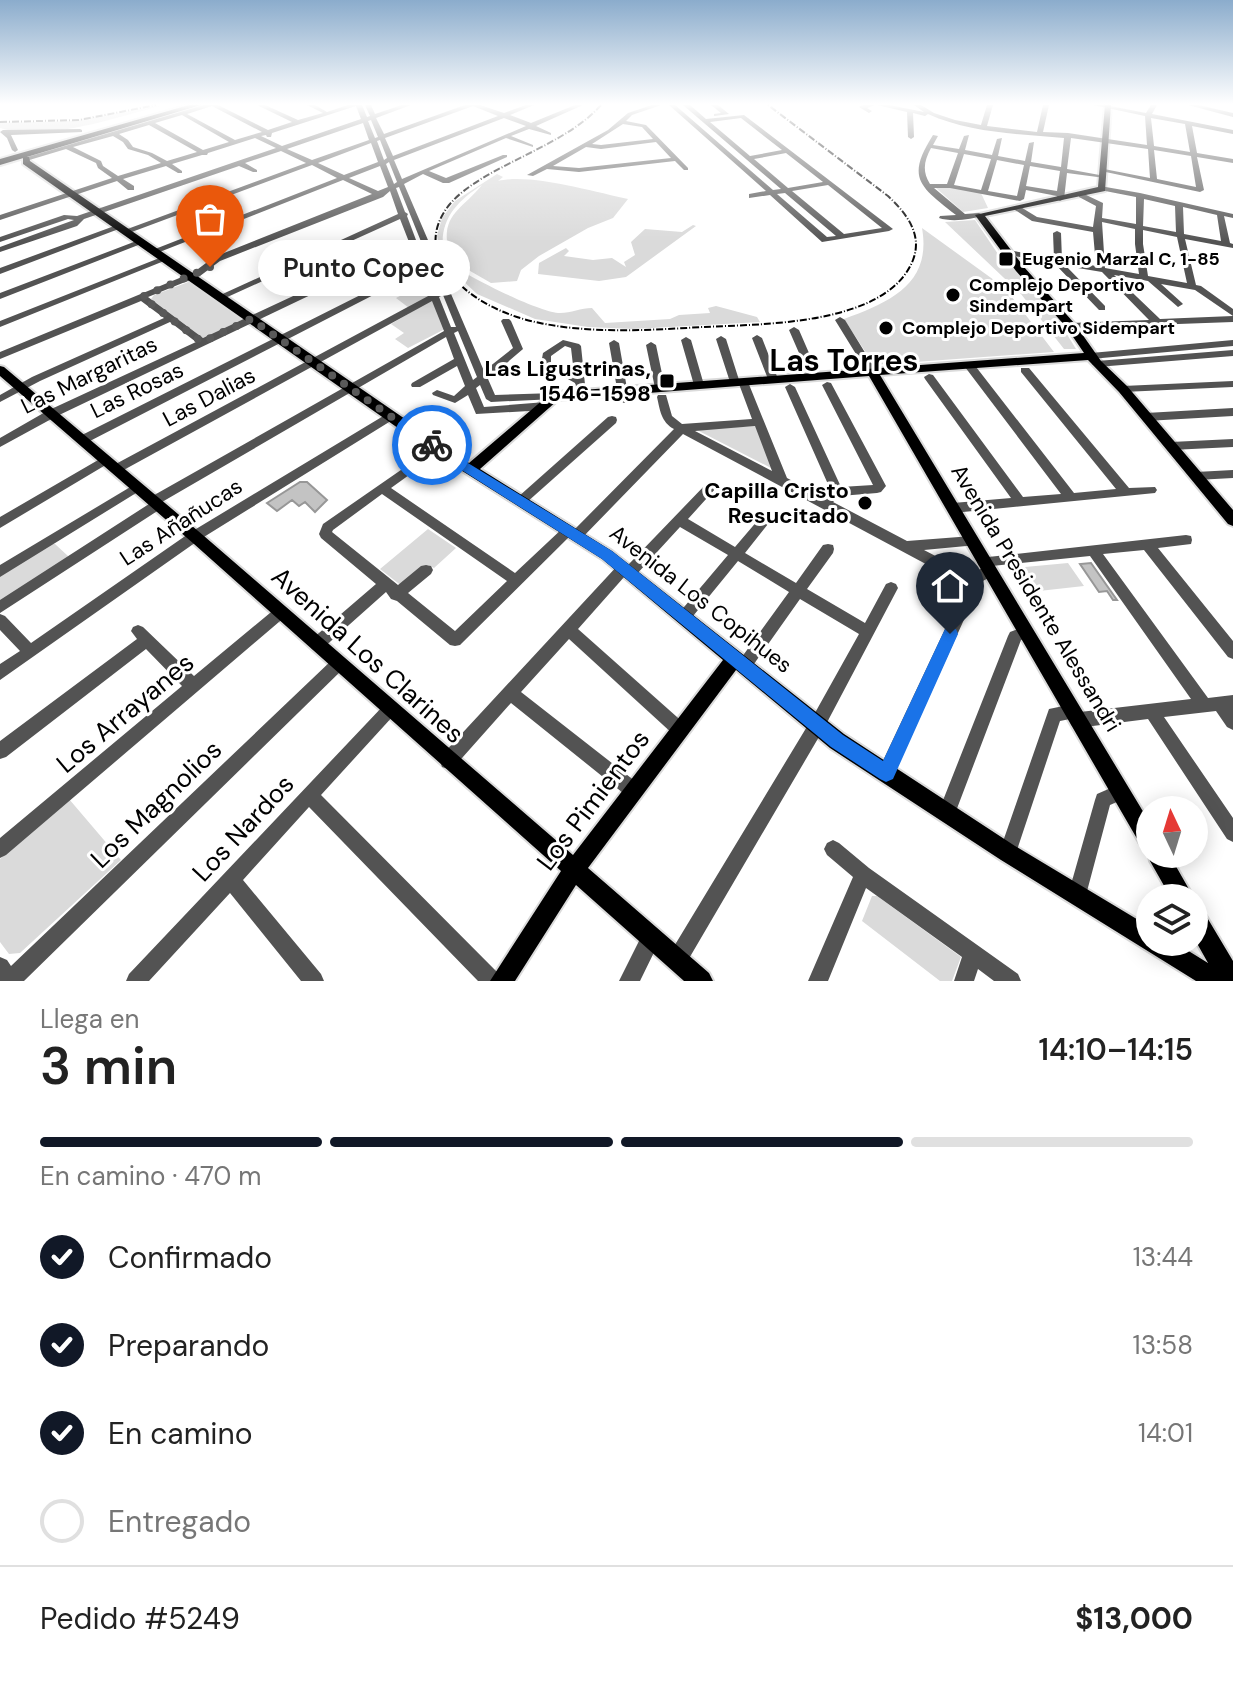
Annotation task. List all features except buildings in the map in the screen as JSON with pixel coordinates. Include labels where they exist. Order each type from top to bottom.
[{"type":"highway","points":[[6,156],[39,151]]},
{"type":"highway","points":[[26,159],[35,152]]},
{"type":"main road","points":[[1105,151],[1103,188],[1082,195],[1018,203],[979,215],[1071,326],[1094,360],[1123,389],[1196,476],[1228,507],[1233,520]]},
{"type":"main road","name":"Avenida Los Copihues","points":[[26,159],[437,449],[522,500],[627,570],[817,725],[1008,853],[1136,931]]},
{"type":"main road","points":[[661,392],[699,385],[827,385],[874,376],[1094,360]]},
{"type":"main road","points":[[551,401],[741,385],[773,379],[814,376],[929,377],[972,369],[1025,370],[1094,360]]},
{"type":"main road","name":"Avenida Los Clarines","points":[[0,370],[195,536],[389,710],[701,981]]},
{"type":"main road","name":"Avenida Presidente Alessandri","points":[[874,376],[1136,819]]},
{"type":"main road","points":[[470,470],[551,401],[580,388],[623,395]]},
{"type":"main road","name":"Los Pimientos","points":[[502,981],[573,871],[680,730],[740,662]]},
{"type":"main road","points":[[1208,942],[1227,975]]},
{"type":"main road","name":"Avenida Los Copihues","points":[[1185,956],[1227,975]]},
{"type":"street","points":[[26,159],[54,151]]},
{"type":"street","points":[[76,151],[94,159],[131,188]]},
{"type":"street","points":[[136,151],[180,172]]},
{"type":"street","points":[[199,151],[205,154]]},
{"type":"street","points":[[0,218],[214,151]]},
{"type":"street","points":[[0,240],[65,218],[80,218],[276,151]]},
{"type":"street","points":[[290,151],[379,194],[402,210]]},
{"type":"street","points":[[0,271],[343,151]]},
{"type":"street","points":[[377,151],[397,185],[446,290],[491,399],[551,401]]},
{"type":"street","points":[[388,151],[402,210],[480,411],[551,401]]},
{"type":"street","points":[[154,251],[413,151]]},
{"type":"street","points":[[0,356],[142,297],[217,259],[379,194],[423,171],[474,151]]},
{"type":"street","points":[[423,171],[446,181],[507,156],[493,151]]},
{"type":"street","points":[[531,175],[576,151]]},
{"type":"street","points":[[668,151],[686,169]]},
{"type":"street","points":[[724,151],[825,240],[889,229],[788,151],[748,158]]},
{"type":"street","points":[[740,151],[842,237]]},
{"type":"street","points":[[928,151],[921,166],[929,186],[964,217]]},
{"type":"street","points":[[955,151],[1200,190],[1192,151]]},
{"type":"street","points":[[984,192],[997,151]]},
{"type":"street","points":[[1018,203],[1031,151]]},
{"type":"street","points":[[1023,187],[1059,197],[1066,151]]},
{"type":"street","points":[[1153,151],[1154,181]]},
{"type":"street","points":[[1169,151],[1233,161]]},
{"type":"street","points":[[950,186],[962,152]]},
{"type":"street","points":[[547,167],[579,170],[676,159]]},
{"type":"street","points":[[239,163],[255,171]]},
{"type":"street","points":[[752,196],[828,183]]},
{"type":"street","points":[[929,186],[984,192],[1018,203],[1035,219],[1097,230]]},
{"type":"street","points":[[1103,188],[1233,216]]},
{"type":"street","points":[[1082,195],[1100,205],[1097,230],[1102,270],[1157,322]]},
{"type":"street","points":[[1140,195],[1139,227],[1148,279],[1178,304]]},
{"type":"street","points":[[1179,204],[1181,240],[1192,287]]},
{"type":"street","points":[[0,205],[12,214]]},
{"type":"street","points":[[220,297],[402,210]]},
{"type":"street","points":[[1181,240],[1229,246],[1220,213]]},
{"type":"street","points":[[943,218],[979,215]]},
{"type":"street","points":[[0,250],[74,224],[80,218]]},
{"type":"street","points":[[1098,219],[1139,227],[1199,248]]},
{"type":"street","points":[[1057,233],[1058,262],[1102,308]]},
{"type":"street","points":[[0,296],[142,242]]},
{"type":"street","name":"Las Margaritas","points":[[0,443],[51,414],[415,242]]},
{"type":"street","points":[[1007,252],[1192,287],[1205,291],[1233,313]]},
{"type":"street","points":[[0,324],[165,259]]},
{"type":"street","name":"Las Rosas","points":[[82,440],[282,341],[424,266]]},
{"type":"street","name":"Las Dalias","points":[[0,523],[314,363],[446,290]]},
{"type":"street","points":[[142,297],[202,342]]},
{"type":"street","points":[[0,399],[171,318]]},
{"type":"street","points":[[1071,326],[1233,319]]},
{"type":"street","name":"Avenida Presidente Alessandri","points":[[840,320],[874,376]]},
{"type":"street","points":[[437,393],[455,400],[518,349],[506,321]]},
{"type":"street","points":[[0,607],[155,503],[449,330],[461,327]]},
{"type":"street","points":[[794,330],[814,376]]},
{"type":"street","points":[[757,338],[773,379]]},
{"type":"street","points":[[721,339],[782,481]]},
{"type":"street","points":[[686,340],[699,385]]},
{"type":"street","points":[[614,343],[623,395]]},
{"type":"street","points":[[1094,360],[1233,343]]},
{"type":"street","points":[[651,345],[667,417],[682,428],[942,566]]},
{"type":"street","points":[[1094,360],[1233,353]]},
{"type":"street","points":[[416,385],[460,360]]},
{"type":"street","points":[[972,369],[1071,498]]},
{"type":"street","points":[[1025,370],[1126,492]]},
{"type":"street","points":[[929,377],[1020,502]]},
{"type":"street","points":[[1123,389],[1233,384]]},
{"type":"street","points":[[827,385],[880,486],[877,489],[837,492],[827,504]]},
{"type":"street","points":[[790,387],[837,492]]},
{"type":"street","points":[[1146,417],[1233,412]]},
{"type":"street","name":"Las Añañucas","points":[[0,673],[195,536],[390,416]]},
{"type":"street","points":[[522,500],[612,420]]},
{"type":"street","points":[[437,449],[327,527],[325,534],[396,595],[455,640],[682,428],[759,422]]},
{"type":"street","points":[[1171,446],[1233,443]]},
{"type":"street","points":[[1196,476],[1233,474]]},
{"type":"street","points":[[448,761],[568,629],[712,485]]},
{"type":"street","points":[[0,572],[137,487]]},
{"type":"street","points":[[382,488],[517,581]]},
{"type":"street","points":[[953,508],[1151,490]]},
{"type":"street","points":[[684,617],[768,516]]},
{"type":"street","points":[[679,520],[866,631]]},
{"type":"street","points":[[56,538],[74,559]]},
{"type":"street","points":[[886,773],[976,578],[987,566],[1186,540]]},
{"type":"street","points":[[906,546],[972,541]]},
{"type":"street","points":[[1147,544],[1233,652]]},
{"type":"street","name":"Los Pimientos","points":[[740,662],[798,592],[828,549]]},
{"type":"street","points":[[1093,550],[1233,722]]},
{"type":"street","points":[[396,595],[426,570]]},
{"type":"street","points":[[317,644],[385,584]]},
{"type":"street","points":[[677,960],[817,725],[891,588]]},
{"type":"street","name":"Los Arrayanes","points":[[0,849],[281,612]]},
{"type":"street","points":[[0,620],[30,652]]},
{"type":"street","points":[[568,629],[680,730]]},
{"type":"street","points":[[947,813],[1015,636],[1026,632]]},
{"type":"street","points":[[0,751],[142,635],[193,686]]},
{"type":"street","name":"Los Magnolios","points":[[10,981],[338,664]]},
{"type":"street","points":[[510,693],[634,791]]},
{"type":"street","points":[[1008,853],[1054,714],[1075,716],[1151,711],[1219,703]]},
{"type":"street","name":"Los Nardos","points":[[138,980],[389,710]]},
{"type":"street","points":[[1151,711],[1233,833]]},
{"type":"street","points":[[1077,895],[1103,800],[1120,792]]},
{"type":"street","points":[[309,795],[492,981]]},
{"type":"street","points":[[833,849],[1011,981]]},
{"type":"street","points":[[818,981],[863,874]]},
{"type":"street","points":[[231,880],[314,981]]},
{"type":"street","points":[[629,981],[651,938]]},
{"type":"street","points":[[964,981],[973,954]]},
{"type":"street","points":[[0,967],[10,981]]},
{"type":"shaded area","points":[[497,174],[503,177],[498,181],[544,181],[628,199],[613,218],[588,228],[539,256],[521,270],[517,281],[491,283],[451,260],[447,245],[447,233],[453,216],[482,185],[456,207],[443,235],[445,259],[466,273],[519,300],[550,311],[564,313],[592,308],[605,323],[710,313],[708,308],[716,306],[757,317],[760,322],[633,329],[588,327],[535,319],[477,294],[443,262],[437,236],[442,218],[455,201]]},
{"type":"shaded area","points":[[951,187],[981,193],[988,208],[963,212],[936,188]]},
{"type":"shaded area","points":[[975,220],[1002,260],[1015,267],[1070,331],[1068,336],[1076,349],[1064,349],[1021,294],[945,222]]},
{"type":"shaded area","points":[[696,226],[626,277],[599,281],[538,274],[539,263],[566,248],[569,251],[564,256],[593,260],[612,258],[626,267],[624,262],[635,255],[631,242],[645,229],[682,232]]},
{"type":"shaded area","name":"Complejo Deportivo Sindempart","points":[[922,228],[1005,288],[1054,352],[874,365],[844,319],[892,298],[914,277],[923,247]]},
{"type":"shaded area","points":[[191,281],[244,319],[203,338],[151,299],[154,295]]},
{"type":"shaded area","points":[[425,283],[445,329],[408,348],[395,339],[404,333],[391,324],[413,311],[396,298]]},
{"type":"shaded area","points":[[757,426],[773,469],[695,429]]},
{"type":"shaded area","points":[[428,529],[456,548],[434,568],[428,565],[403,587],[380,569]]},
{"type":"shaded area","points":[[49,544],[55,544],[68,556],[67,560],[0,603],[0,575]]},
{"type":"shaded area","points":[[1068,563],[1084,586],[1039,591],[1025,567]]},
{"type":"shaded area","points":[[69,799],[121,860],[20,953],[9,954],[0,942],[0,859]]},
{"type":"shaded area","points":[[872,896],[877,896],[961,957],[952,981],[940,981],[862,921]]},
{"type":"railway","points":[[533,151],[473,184],[455,198],[439,221],[436,236],[439,257],[465,290],[501,311],[540,323],[580,329],[621,330],[757,325],[820,317],[877,298],[899,282],[916,250],[911,225],[888,196],[828,151]]},
{"type":"way so far","points":[[210,267],[142,297],[202,342],[251,319],[432,445]]},
{"type":"place","name":"Eugenio Marzal C, 1-85","points":[[1006,259]]},
{"type":"place","name":"Punto Copec","points":[[210,267]]},
{"type":"place","name":"Complejo Deportivo Sindempart","points":[[953,295]]},
{"type":"place","name":"Complejo Deportivo Sidempart","points":[[886,328]]},
{"type":"place","name":"Las Ligustrinas, 1546-1598","points":[[667,381]]},
{"type":"place","name":"Capilla Cristo Resucitado","points":[[865,503]]},
{"type":"district","name":"Las Torres","points":[[844,360]]},
{"type":"route","points":[[432,445],[607,555],[837,741],[886,773],[950,634]]}]
